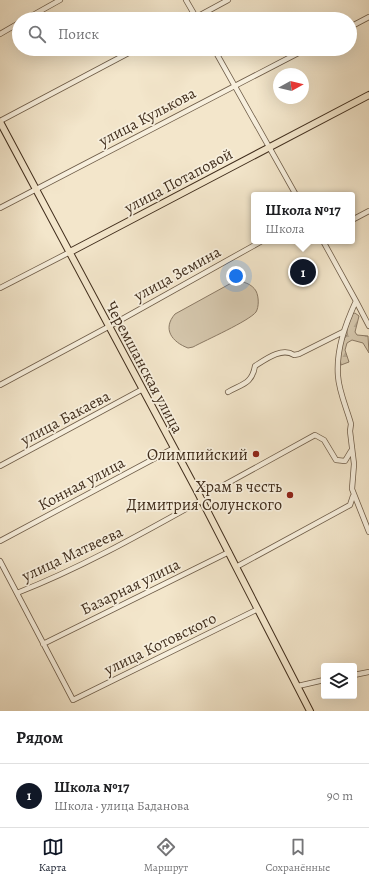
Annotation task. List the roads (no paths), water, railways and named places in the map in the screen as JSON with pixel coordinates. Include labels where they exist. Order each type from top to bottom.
[{"type":"main road","name":"улица Потаповой","points":[[70,252],[369,96]]},
{"type":"main road","name":"Черемшанская улица","points":[[0,121],[141,390],[202,500],[310,711]]},
{"type":"street","points":[[39,12],[60,0]]},
{"type":"street","points":[[186,0],[192,12]]},
{"type":"street","points":[[207,12],[228,0]]},
{"type":"street","points":[[357,23],[369,17]]},
{"type":"street","points":[[0,34],[12,27]]},
{"type":"street","points":[[0,121],[123,56]]},
{"type":"street","points":[[218,56],[294,192]]},
{"type":"street","name":"улица Кулькова","points":[[0,208],[292,56]]},
{"type":"street","points":[[355,218],[369,211]]},
{"type":"street","name":"улица Земина","points":[[0,385],[257,244]]},
{"type":"street","points":[[325,244],[356,302],[367,316],[369,326]]},
{"type":"street","name":"улица Потаповой","points":[[0,288],[70,252]]},
{"type":"street","points":[[196,489],[217,489],[314,435],[324,440],[336,460],[345,461],[348,459],[351,454],[351,424],[338,377],[338,355],[343,332],[356,302]]},
{"type":"street","points":[[228,392],[250,381],[253,377],[255,366],[264,361],[288,351],[294,355],[299,354],[343,332]]},
{"type":"street","name":"улица Бакаева","points":[[0,466],[141,390]]},
{"type":"street","points":[[351,445],[354,464],[352,489],[353,496],[369,532]]},
{"type":"street","name":"Конная улица","points":[[0,541],[174,448]]},
{"type":"street","points":[[236,567],[350,505],[353,496]]},
{"type":"street","name":"улица Матвеева","points":[[17,594],[63,575],[106,554],[202,500]]},
{"type":"street","name":"Базарная улица","points":[[43,644],[229,552]]},
{"type":"street","points":[[0,561],[43,644]]},
{"type":"street","name":"улица Котовского","points":[[43,644],[73,700],[258,609]]},
{"type":"street","points":[[357,674],[369,672]]},
{"type":"street","points":[[298,686],[321,681]]},
{"type":"place","name":"Школа №17","points":[[303,272]]},
{"type":"place","name":"Олимпийский","points":[[256,454]]},
{"type":"place","name":"Храм в честь Димитрия Солунского","points":[[290,495]]}]
